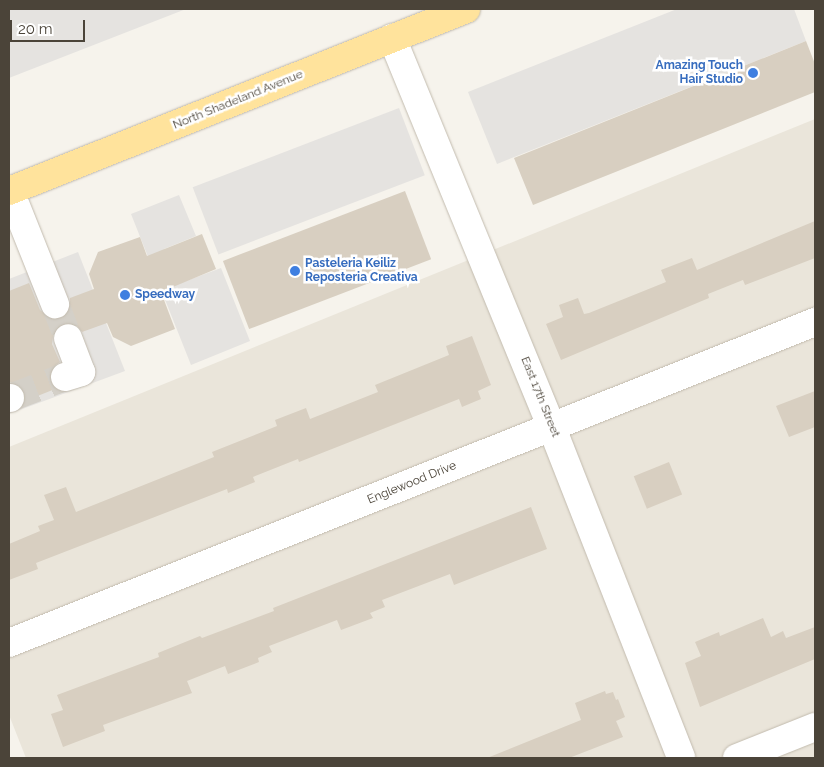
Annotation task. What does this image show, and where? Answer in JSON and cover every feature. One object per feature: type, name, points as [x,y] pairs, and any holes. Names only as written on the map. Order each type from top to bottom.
[{"type":"main road","name":"North Shadeland Avenue","points":[[10,191],[466,9]]},
{"type":"street","name":"East 17th Street","points":[[392,38],[552,428],[681,758]]},
{"type":"street","points":[[10,191],[55,304]]},
{"type":"street","name":"Englewood Drive","points":[[9,643],[815,322]]},
{"type":"street","points":[[65,377],[81,372],[68,338]]},
{"type":"street","points":[[737,758],[815,727]]},
{"type":"shaded area","points":[[9,9],[186,9],[9,78]]},
{"type":"shaded area","points":[[677,9],[794,9],[806,41],[497,164],[468,92]]},
{"type":"shaded area","points":[[399,108],[425,175],[218,254],[193,187]]},
{"type":"shaded area","points":[[815,119],[815,758],[26,758],[9,715],[9,447]]},
{"type":"shaded area","points":[[179,195],[196,236],[164,249],[178,284],[221,268],[250,341],[191,365],[131,214]]},
{"type":"shaded area","points":[[78,252],[125,371],[9,414],[9,279]]},
{"type":"building","points":[[806,41],[815,64],[815,92],[533,205],[514,158]]},
{"type":"building","points":[[405,191],[431,259],[249,329],[223,261]]},
{"type":"building","points":[[815,221],[815,258],[745,285],[743,280],[708,294],[709,298],[561,360],[546,324],[563,317],[559,305],[578,298],[584,314],[589,313],[666,282],[661,270],[692,258],[697,270]]},
{"type":"building","points":[[202,234],[216,269],[161,292],[175,329],[131,346],[113,337],[107,323],[82,332],[71,323],[63,323],[56,329],[52,344],[60,362],[53,367],[50,374],[50,382],[55,389],[25,401],[23,390],[17,384],[9,382],[9,291],[29,283],[40,310],[52,319],[60,319],[68,313],[70,298],[94,289],[89,274],[98,252],[140,237],[147,256]]},
{"type":"building","points":[[472,336],[491,385],[478,391],[481,399],[462,407],[459,399],[299,462],[298,459],[253,477],[255,482],[228,493],[227,489],[36,563],[38,569],[9,580],[9,544],[40,531],[38,526],[54,520],[44,495],[66,487],[76,512],[214,457],[212,452],[277,426],[275,420],[306,408],[310,419],[378,392],[375,385],[449,355],[446,346]]},
{"type":"building","points":[[815,391],[815,427],[789,437],[776,406]]},
{"type":"building","points":[[669,462],[682,494],[647,509],[634,476]]},
{"type":"building","points":[[531,507],[547,549],[454,585],[450,574],[382,600],[385,607],[370,613],[373,618],[341,630],[337,620],[269,646],[272,652],[258,658],[259,662],[228,674],[225,666],[187,681],[192,693],[103,725],[105,731],[63,747],[51,714],[63,710],[57,695],[159,657],[158,653],[200,636],[202,638],[274,611],[273,608]]},
{"type":"building","points":[[763,618],[771,637],[783,631],[786,638],[815,627],[815,659],[700,707],[685,663],[701,656],[695,642],[719,632],[720,636]]},
{"type":"building","points":[[605,691],[606,694],[613,692],[616,700],[618,699],[625,717],[616,721],[623,737],[569,758],[487,758],[581,720],[575,703]]},
{"type":"tunnel","points":[[55,304],[68,338]]},
{"type":"tunnel","points":[[10,398],[65,377]]},
{"type":"place","name":"Amazing Touch Hair Studio","points":[[753,73]]},
{"type":"place","name":"Pasteleria Keiliz Reposteria Creativa","points":[[295,271]]},
{"type":"place","name":"Speedway","points":[[125,295]]}]
